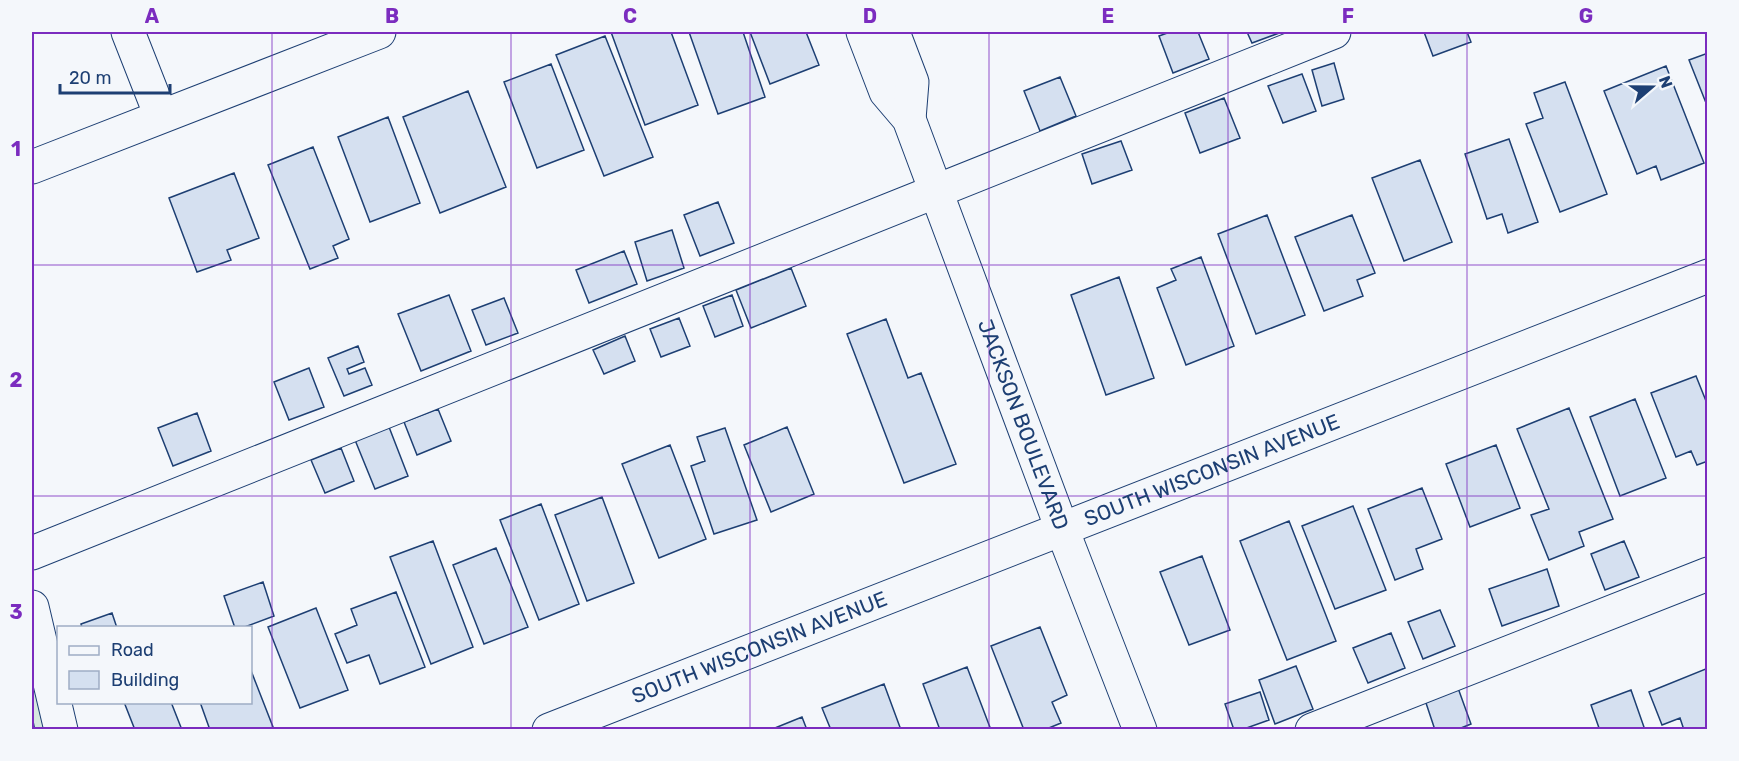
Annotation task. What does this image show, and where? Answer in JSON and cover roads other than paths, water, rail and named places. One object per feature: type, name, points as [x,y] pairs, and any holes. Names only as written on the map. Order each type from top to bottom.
[{"type":"street","points":[[128,32],[161,116]]},
{"type":"street","points":[[32,167],[379,32]]},
{"type":"street","name":"JACKSON BOULEVARD","points":[[863,32],[886,92],[909,119],[1062,529],[1140,729]]},
{"type":"street","name":"JACKSON BOULEVARD","points":[[893,32],[912,82],[909,119]]},
{"type":"street","points":[[32,553],[1334,32]]},
{"type":"street","name":"SOUTH WISCONSIN AVENUE","points":[[549,729],[1707,276]]},
{"type":"street","points":[[1312,729],[1707,574]]},
{"type":"street","points":[[32,607],[61,729]]}]
